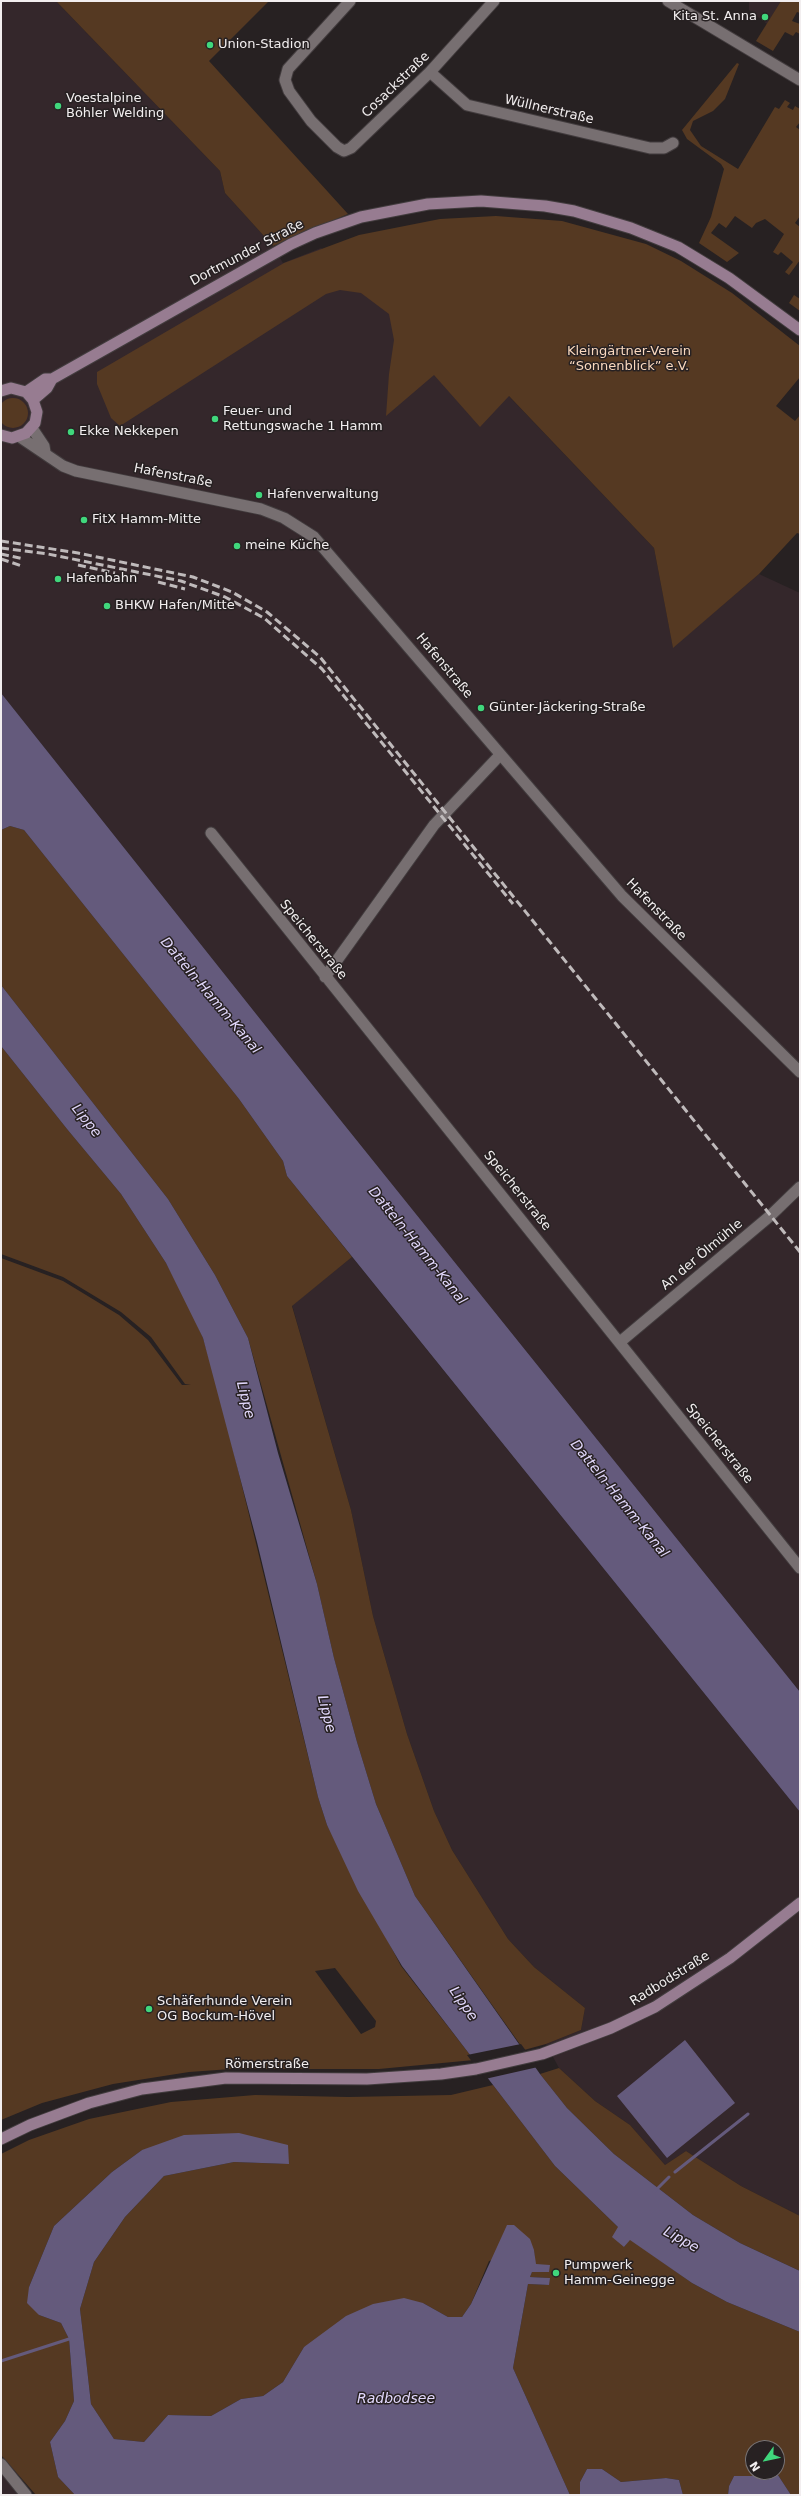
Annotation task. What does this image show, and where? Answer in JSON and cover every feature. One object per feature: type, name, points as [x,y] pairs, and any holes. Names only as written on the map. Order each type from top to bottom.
[{"type":"main road","name":"Dortmunder Straße","points":[[29,396],[45,379],[52,379],[284,248],[315,233],[361,217],[435,204],[481,201],[545,206],[574,211],[631,228],[678,248],[729,278],[800,330]]},
{"type":"main road","points":[[1,391],[11,388],[29,396],[37,412],[32,428],[20,437],[12,438],[1,435]]},
{"type":"main road","name":"Radbodstraße","points":[[542,2054],[611,2028],[656,2007],[730,1958],[800,1903]]},
{"type":"main road","name":"Römerstraße","points":[[1,2139],[30,2125],[116,2094],[189,2082],[226,2078],[368,2079],[476,2069],[542,2054]]},
{"type":"street","name":"Cosackstraße","points":[[350,1],[285,74],[286,85],[312,121],[341,150],[348,150],[430,72],[494,1]]},
{"type":"street","points":[[668,1],[800,80]]},
{"type":"street","name":"Wüllnerstraße","points":[[430,72],[468,105],[650,148],[664,148],[673,143]]},
{"type":"street","name":"Hafenstraße","points":[[32,428],[44,446],[45,452]]},
{"type":"street","name":"Hafenstraße","points":[[20,437],[38,450],[45,452],[63,466],[76,471],[256,508],[273,513],[314,537],[622,896],[800,1072]]},
{"type":"street","points":[[325,977],[434,825],[500,755]]},
{"type":"street","name":"Speicherstraße","points":[[211,833],[800,1568]]},
{"type":"street","name":"An der Ölmühle","points":[[620,1342],[770,1216],[800,1187]]},
{"type":"street","points":[[1,2464],[26,2495]]},
{"type":"shaded area","points":[[1,1],[56,1],[220,171],[225,193],[273,246],[283,263],[321,248],[462,347],[654,548],[673,647],[759,574],[800,593],[800,1692],[338,1117],[1,693]]},
{"type":"shaded area","name":"Kita St. Anna","points":[[749,1],[781,1],[767,24],[749,10]]},
{"type":"shaded area","points":[[352,1257],[800,1812],[800,2216],[741,2186],[686,2151],[665,2165],[630,2125],[595,2101],[559,2068],[546,2044],[581,2030],[585,2008],[534,1967],[508,1939],[452,1850],[434,1811],[407,1734],[373,1616],[351,1510],[292,1305]]},
{"type":"shaded area","points":[[1,2459],[31,2495],[1,2495]]},
{"type":"green space","points":[[56,1],[269,1],[209,61],[348,214],[273,246],[225,193],[220,171]]},
{"type":"green space","points":[[781,1],[800,1],[800,13],[797,12],[792,21],[800,24],[800,34],[796,32],[793,36],[785,32],[773,51],[756,41]]},
{"type":"green space","points":[[737,63],[739,64],[725,99],[713,111],[693,121],[690,130],[701,146],[738,169],[775,107],[779,109],[785,100],[790,103],[787,107],[793,110],[795,106],[800,109],[800,122],[796,127],[800,130],[800,216],[795,223],[800,227],[800,260],[789,275],[785,272],[793,262],[781,252],[778,255],[773,252],[784,234],[765,219],[756,223],[752,228],[735,216],[726,228],[719,223],[711,233],[739,253],[727,262],[699,243],[711,217],[724,169],[721,164],[687,139],[682,130]]},
{"type":"green space","name":"Kleingärtner-Verein “Sonnenblick” e.V.","points":[[496,216],[562,221],[646,244],[681,261],[732,293],[800,346],[800,377],[776,406],[795,421],[800,415],[800,534],[797,533],[759,574],[673,648],[654,548],[509,396],[480,427],[434,375],[386,416],[389,374],[394,340],[389,314],[361,293],[340,290],[326,294],[120,426],[111,418],[97,384],[97,372],[284,263],[359,235],[440,219]]},
{"type":"green space","points":[[794,295],[800,299],[800,311],[789,303]]},
{"type":"green space","points":[[13,398],[24,402],[28,413],[24,424],[13,428],[2,424],[-2,413],[2,402]]},
{"type":"green space","points":[[10,826],[24,830],[239,1099],[283,1161],[287,1176],[352,1257],[292,1306],[351,1510],[373,1616],[407,1734],[434,1811],[452,1850],[508,1939],[534,1967],[585,2008],[581,2030],[546,2044],[524,2050],[415,1896],[376,1804],[357,1742],[334,1658],[317,1584],[248,1338],[215,1275],[168,1199],[1,985],[1,830]]},
{"type":"green space","points":[[1,1046],[121,1194],[166,1263],[188,1304],[203,1338],[218,1388],[318,1797],[327,1825],[401,1966],[474,2060],[379,2069],[231,2069],[189,2072],[113,2084],[42,2103],[1,2120],[1,1258],[63,1281],[119,1315],[148,1340],[182,1385],[191,1385],[185,1384],[151,1337],[121,1312],[63,1277],[1,1254]],"holes":[[[335,1968],[376,2021],[375,2027],[361,2034],[315,1971]]]},
{"type":"green space","points":[[559,2068],[595,2101],[630,2125],[665,2165],[686,2151],[741,2186],[800,2216],[800,2271],[740,2243],[693,2215],[614,2154],[567,2108],[540,2074]]},
{"type":"green space","points":[[493,2085],[555,2166],[619,2228],[624,2247],[630,2239],[692,2283],[727,2302],[800,2332],[800,2495],[791,2495],[781,2480],[785,2480],[785,2440],[745,2440],[745,2476],[734,2476],[729,2486],[728,2495],[683,2495],[679,2480],[666,2478],[621,2482],[602,2469],[587,2469],[580,2482],[580,2495],[570,2495],[513,2368],[528,2284],[549,2285],[549,2278],[530,2277],[535,2264],[534,2250],[489,2261],[471,2304],[462,2317],[448,2317],[423,2303],[304,2347],[283,2382],[263,2396],[241,2399],[211,2416],[168,2415],[144,2442],[114,2439],[91,2404],[80,2309],[94,2262],[125,2217],[164,2176],[234,2162],[289,2164],[142,2150],[112,2172],[54,2226],[29,2287],[39,2315],[61,2323],[69,2339],[74,2401],[65,2421],[50,2442],[58,2477],[75,2495],[36,2495],[1,2455],[1,2154],[29,2140],[89,2119],[171,2102],[255,2095],[348,2097],[451,2095]]},
{"type":"water","name":"Datteln-Hamm-Kanal","points":[[1,693],[338,1117],[800,1692],[800,1812],[287,1176],[283,1161],[239,1099],[24,830],[10,826],[1,830]]},
{"type":"water","name":"Lippe","points":[[1,985],[168,1199],[215,1275],[248,1338],[278,1453],[317,1584],[334,1658],[357,1742],[376,1804],[415,1896],[540,2074],[567,2108],[614,2154],[693,2215],[740,2243],[800,2271],[800,2332],[727,2302],[692,2283],[630,2240],[624,2247],[612,2237],[618,2227],[555,2166],[402,1966],[358,1891],[327,1825],[318,1797],[257,1542],[203,1338],[166,1263],[121,1194],[1,1046]]},
{"type":"water","points":[[685,2040],[735,2103],[667,2158],[617,2096]]},
{"type":"water","name":"Radbodsee","points":[[239,2133],[288,2145],[289,2164],[234,2162],[164,2176],[125,2217],[94,2262],[80,2309],[91,2404],[114,2439],[144,2442],[168,2415],[211,2416],[241,2399],[263,2396],[283,2382],[304,2347],[346,2316],[373,2304],[404,2298],[423,2303],[448,2317],[462,2317],[471,2304],[507,2225],[514,2225],[530,2239],[534,2250],[536,2264],[550,2265],[549,2272],[532,2272],[530,2277],[550,2278],[549,2285],[528,2284],[513,2368],[570,2495],[75,2495],[58,2477],[50,2442],[65,2421],[74,2401],[69,2339],[61,2323],[39,2315],[27,2303],[29,2287],[54,2226],[112,2172],[142,2150],[184,2135]]},
{"type":"water","points":[[587,2469],[602,2469],[621,2482],[666,2478],[679,2480],[683,2495],[580,2495],[580,2482]]},
{"type":"water","points":[[734,2476],[745,2476],[745,2480],[781,2480],[791,2495],[728,2495],[729,2486]]},
{"type":"pier","points":[[521,2044],[538,2067],[485,2079],[467,2055]]},
{"type":"waterway","points":[[675,2172],[748,2114]]},
{"type":"waterway","points":[[654,2192],[669,2177]]},
{"type":"waterway","points":[[1,2361],[69,2339]]},
{"type":"railway","points":[[1,541],[78,553],[193,577],[232,592],[267,612],[320,657],[800,1252]]},
{"type":"railway","points":[[1,548],[48,554],[181,581],[225,597],[264,618],[322,669],[513,904]]},
{"type":"railway","points":[[1,554],[24,559]]},
{"type":"railway","points":[[1,559],[22,566]]},
{"type":"railway","points":[[78,565],[115,573]]},
{"type":"railway","points":[[158,582],[185,589]]},
{"type":"place","name":"Kita St. Anna","points":[[765,17]]},
{"type":"place","name":"Union-Stadion","points":[[210,45]]},
{"type":"place","name":"Voestalpine Böhler Welding","points":[[58,106]]},
{"type":"place","name":"Feuer- und Rettungswache 1 Hamm","points":[[215,419]]},
{"type":"place","name":"Ekke Nekkepen","points":[[71,432]]},
{"type":"place","name":"Hafenverwaltung","points":[[259,495]]},
{"type":"place","name":"FitX Hamm-Mitte","points":[[84,520]]},
{"type":"place","name":"meine Küche","points":[[237,546]]},
{"type":"place","name":"Hafenbahn","points":[[58,579]]},
{"type":"place","name":"BHKW Hafen/Mitte","points":[[107,606]]},
{"type":"place","name":"Günter-Jäckering-Straße","points":[[481,708]]},
{"type":"place","name":"Schäferhunde Verein OG Bockum-Hövel","points":[[149,2009]]},
{"type":"place","name":"Pumpwerk Hamm-Geinegge","points":[[556,2273]]}]
